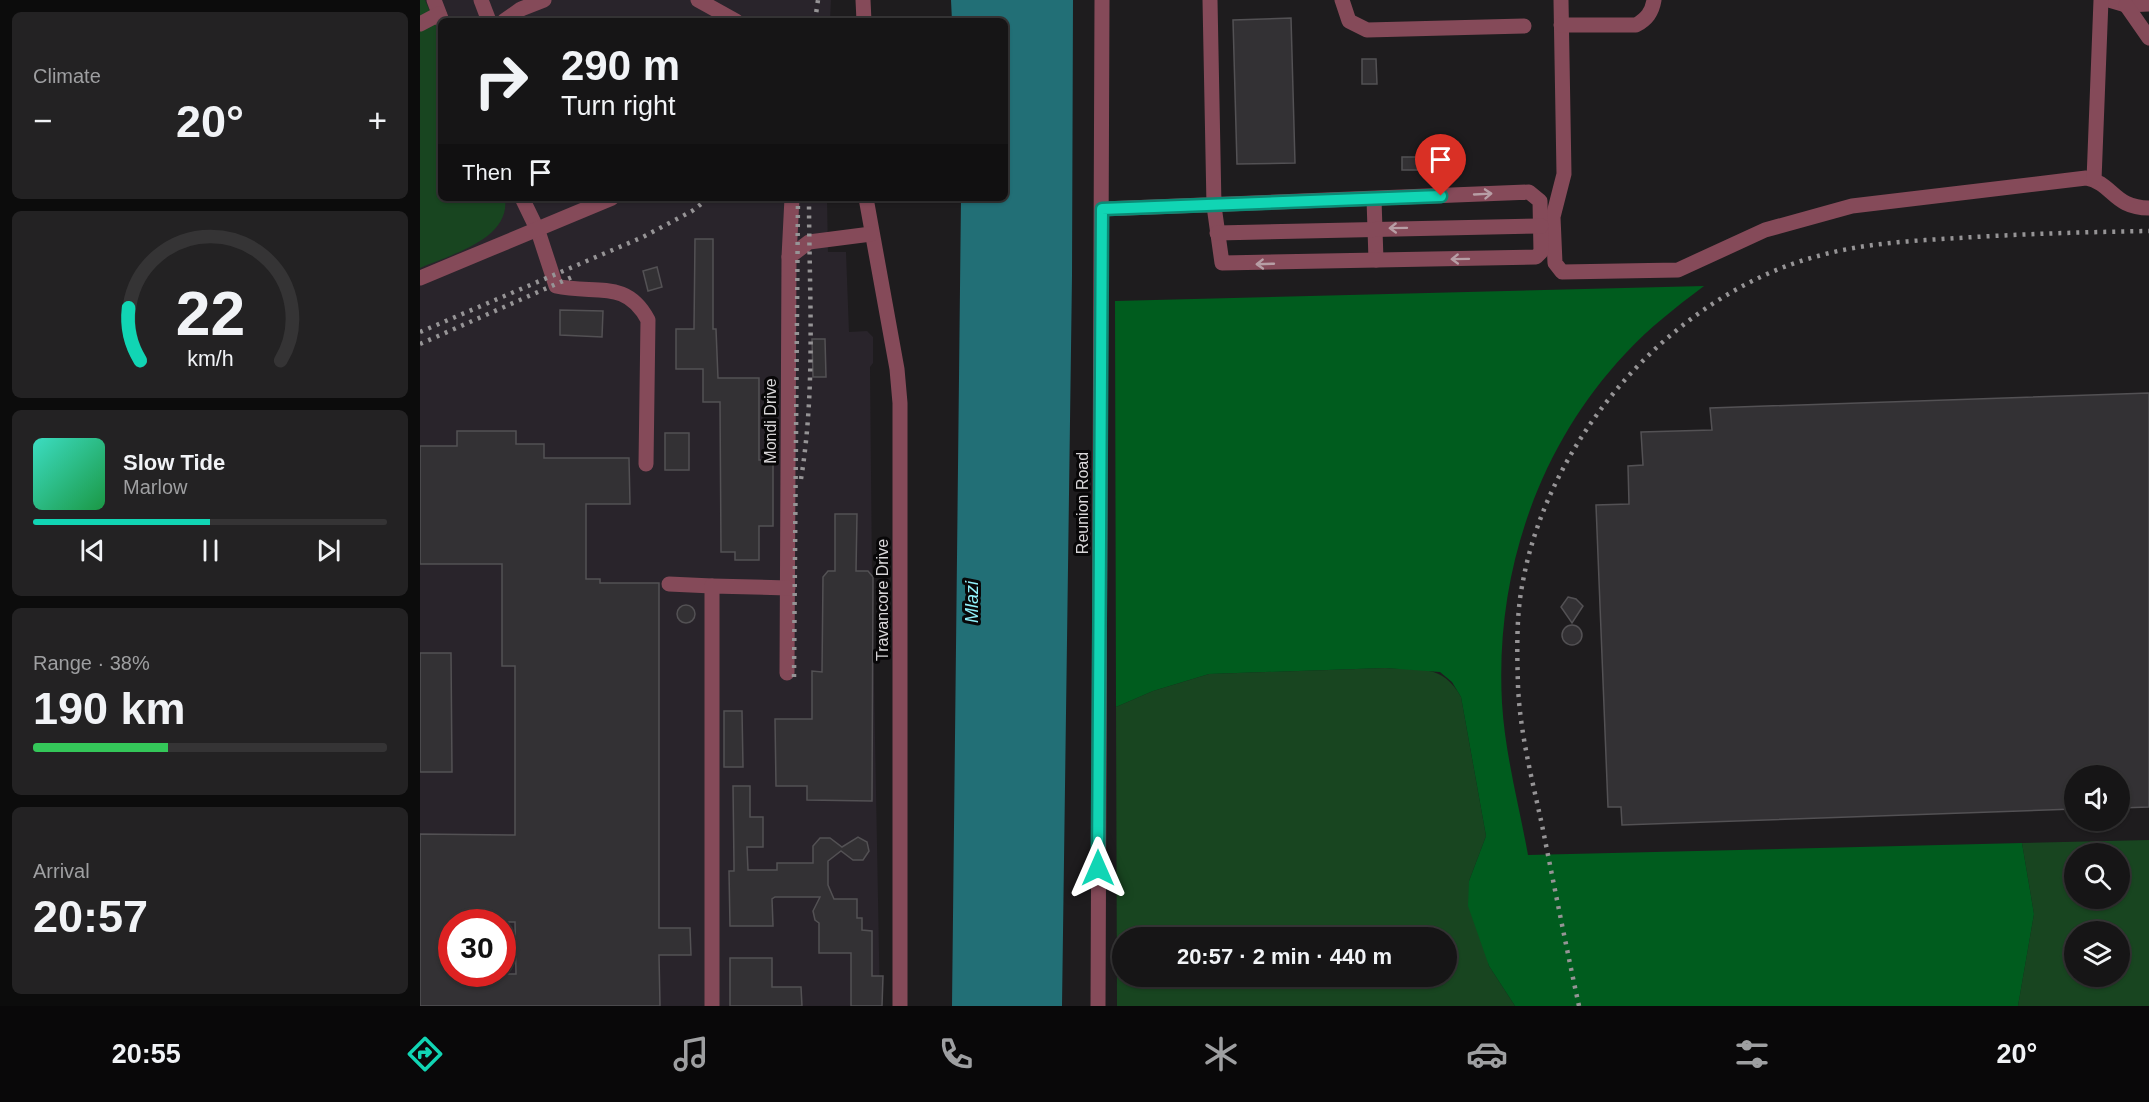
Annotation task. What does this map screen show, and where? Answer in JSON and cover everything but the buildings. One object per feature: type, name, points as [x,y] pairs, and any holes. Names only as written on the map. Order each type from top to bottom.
[{"type":"street","points":[[481,0],[488,18]]},
{"type":"street","points":[[698,0],[731,18]]},
{"type":"street","points":[[863,0],[864,18]]},
{"type":"street","name":"Reunion Road","points":[[1098,1006],[1102,0]]},
{"type":"street","points":[[1102,209],[1215,206],[1529,192],[1540,201],[1541,252],[1536,257],[1228,265],[1220,261],[1215,206],[1210,0]]},
{"type":"street","points":[[1342,0],[1349,21],[1367,30],[1524,27]]},
{"type":"street","points":[[1561,0],[1564,174],[1553,217],[1555,263],[1562,272],[1678,270],[1765,230],[1852,206],[2086,178],[2094,180],[2123,204],[2136,208],[2149,208]]},
{"type":"street","points":[[1561,25],[1636,24],[1652,11],[1654,0]]},
{"type":"street","points":[[2094,180],[2101,0]]},
{"type":"street","points":[[2109,0],[2126,5],[2149,4]]},
{"type":"street","points":[[509,18],[539,1]]},
{"type":"street","points":[[2126,5],[2149,38]]},
{"type":"street","points":[[420,24],[438,12]]},
{"type":"street","points":[[1374,199],[1376,261]]},
{"type":"street","points":[[523,201],[538,231],[556,285],[627,294],[640,306],[648,320],[646,464]]},
{"type":"street","points":[[420,278],[538,231],[605,201]]},
{"type":"street","name":"Mondi Drive","points":[[787,673],[789,257],[792,201]]},
{"type":"street","name":"Travancore Drive","points":[[866,201],[897,369],[900,403],[900,1006]]},
{"type":"street","points":[[1217,233],[1541,226]]},
{"type":"street","points":[[789,257],[809,243],[871,234]]},
{"type":"street","points":[[669,584],[788,588]]},
{"type":"street","points":[[712,586],[712,1006]]},
{"type":"shaded area","points":[[420,0],[831,0],[830,18],[438,18],[438,201],[827,201],[828,252],[846,252],[849,332],[867,331],[873,337],[873,363],[870,367],[880,1006],[420,1006]]},
{"type":"green space","points":[[420,0],[425,0],[438,30],[438,201],[505,201],[504,213],[498,225],[488,235],[476,244],[420,268]]},
{"type":"green space","points":[[1704,286],[1644,335],[1594,391],[1568,430],[1546,472],[1528,516],[1515,561],[1506,608],[1502,655],[1502,703],[1506,741],[1528,855],[2022,843],[2034,914],[2018,1006],[1515,1006],[1489,966],[1468,906],[1469,881],[1486,836],[1461,697],[1452,682],[1440,672],[1385,668],[1209,674],[1153,691],[1116,707],[1115,301]]},
{"type":"green space","points":[[1385,668],[1429,671],[1446,679],[1461,697],[1486,836],[1469,881],[1489,966],[1515,1006],[1117,1006],[1117,987],[1457,987],[1457,927],[1117,927],[1116,707],[1153,691],[1209,674]]},
{"type":"green space","points":[[2149,840],[2149,1006],[2018,1006],[2034,914],[2022,843]]},
{"type":"water","name":"Mlazi","points":[[951,0],[1073,0],[1072,276],[1062,1006],[952,1006],[961,201],[1008,201],[1008,18],[952,18]]},
{"type":"railway","points":[[815,18],[818,0]]},
{"type":"railway","points":[[420,332],[643,237],[692,211],[705,201]]},
{"type":"railway","points":[[794,677],[798,201]]},
{"type":"railway","points":[[801,479],[809,410],[809,201]]},
{"type":"railway","points":[[1579,1006],[1524,739],[1519,704],[1518,633],[1523,581],[1538,527],[1560,474],[1590,424],[1627,378],[1668,337],[1715,302],[1765,275],[1818,256],[1870,245],[1923,240],[2149,231]]},
{"type":"railway","points":[[420,344],[572,277]]},
{"type":"route","points":[[1098,868],[1102,209],[1441,196]]}]
